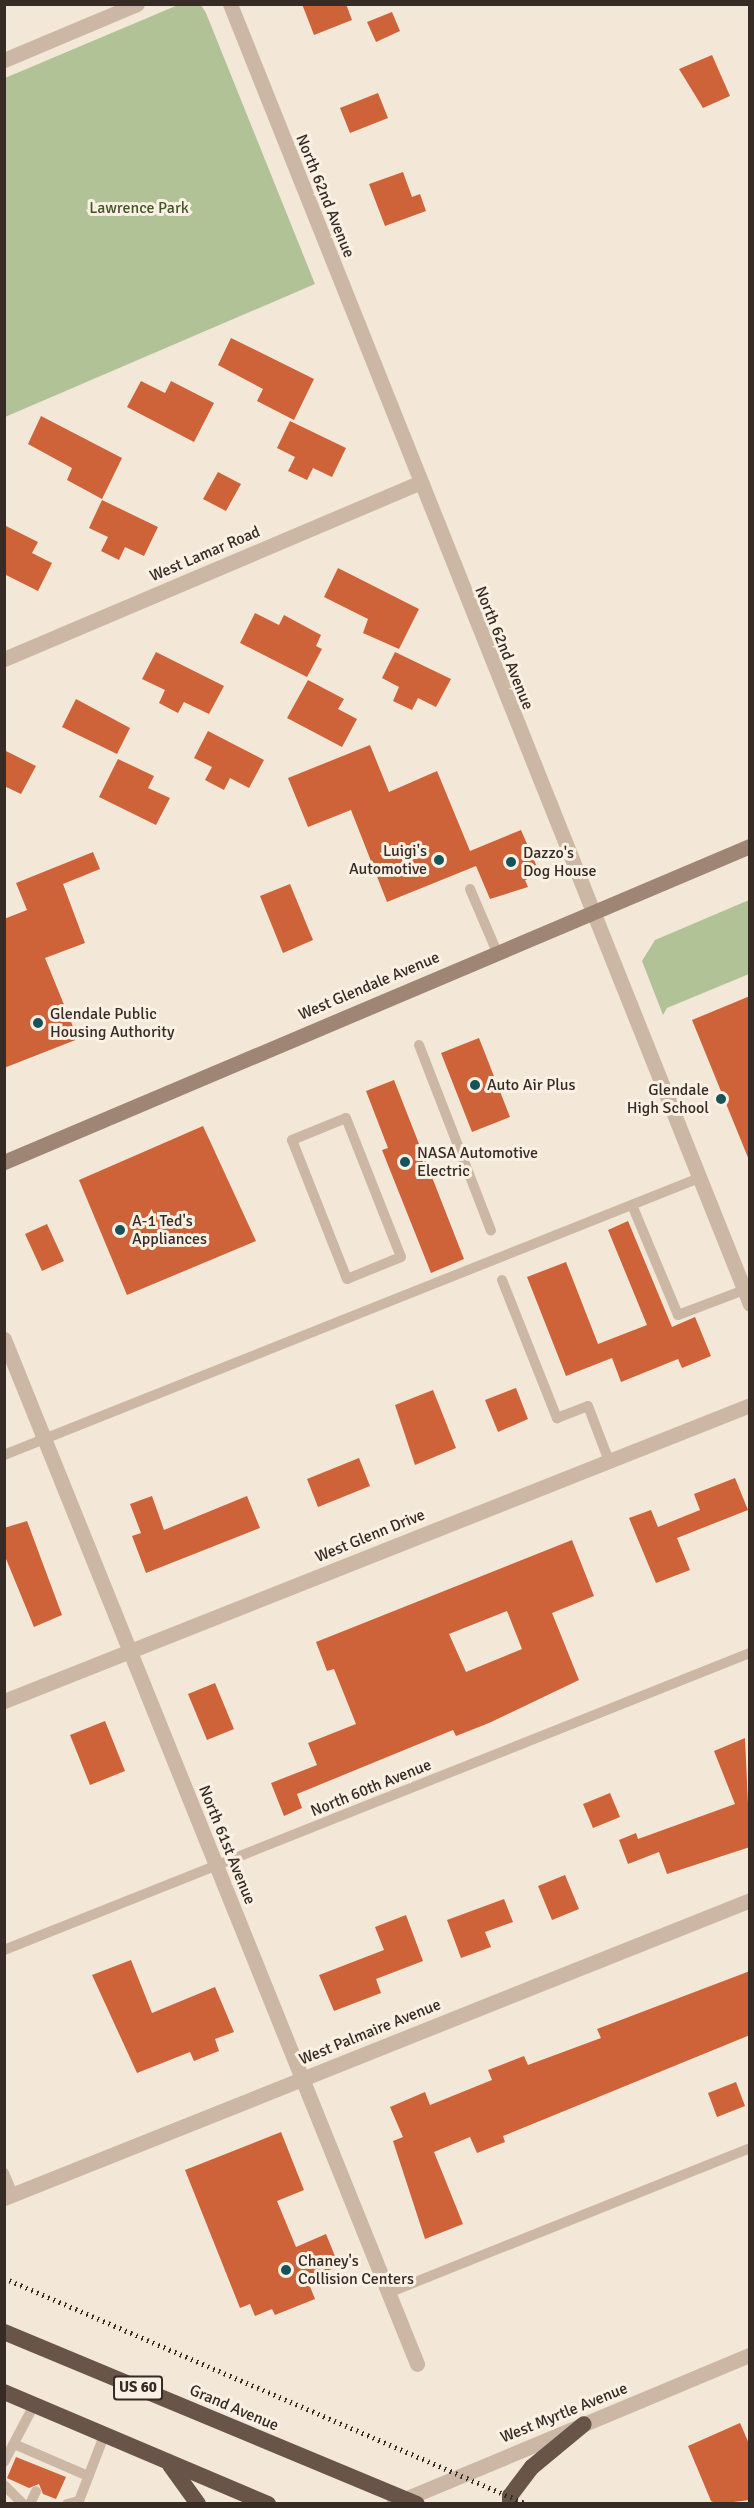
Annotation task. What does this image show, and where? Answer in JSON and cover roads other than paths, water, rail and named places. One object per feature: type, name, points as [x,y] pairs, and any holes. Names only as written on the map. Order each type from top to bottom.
[{"type":"highway","name":"Grand Avenue","points":[[4,2332],[405,2502]]},
{"type":"highway","points":[[4,2392],[169,2465],[268,2504]]},
{"type":"highway","points":[[510,2504],[510,2496],[532,2467],[584,2424]]},
{"type":"highway","points":[[169,2465],[198,2504]]},
{"type":"main road","name":"West Glendale Avenue","points":[[4,1162],[750,846]]},
{"type":"street","points":[[4,60],[137,4]]},
{"type":"street","name":"North 62nd Avenue","points":[[230,4],[591,912],[747,1297]]},
{"type":"street","name":"West Lamar Road","points":[[4,659],[420,482]]},
{"type":"street","name":"North 61st Avenue","points":[[4,1339],[417,2364]]},
{"type":"street","name":"West Glenn Drive","points":[[4,1701],[750,1405]]},
{"type":"street","name":"West Palmaire Avenue","points":[[9,2196],[750,1900]]},
{"type":"street","name":"West Myrtle Avenue","points":[[405,2502],[750,2355]]},
{"type":"lane","points":[[470,889],[497,952]]},
{"type":"lane","points":[[419,1045],[491,1231]]},
{"type":"lane","points":[[346,1118],[401,1257],[346,1279],[292,1140],[346,1118]]},
{"type":"lane","points":[[4,1455],[699,1178]]},
{"type":"lane","points":[[632,1205],[678,1315],[747,1297]]},
{"type":"lane","points":[[502,1280],[557,1418],[588,1406],[609,1461]]},
{"type":"lane","name":"North 60th Avenue","points":[[4,1950],[750,1653]]},
{"type":"lane","points":[[388,2293],[750,2148]]},
{"type":"lane","points":[[4,2173],[9,2196]]},
{"type":"lane","points":[[4,2462],[34,2405]]},
{"type":"lane","points":[[68,2504],[79,2501],[104,2436]]},
{"type":"lane","points":[[14,2444],[47,2464],[88,2476]]},
{"type":"lane","points":[[4,2485],[23,2504]]},
{"type":"lane","points":[[30,2504],[36,2491]]},
{"type":"railway","points":[[4,2278],[527,2504]]},
{"type":"place","name":"Luigi's Automotive","points":[[439,860]]},
{"type":"place","name":"Dazzo's Dog House","points":[[511,862]]},
{"type":"place","name":"Glendale Public Housing Authority","points":[[38,1023]]},
{"type":"place","name":"Auto Air Plus","points":[[475,1085]]},
{"type":"place","name":"Glendale High School","points":[[721,1099]]},
{"type":"place","name":"NASA Automotive Electric","points":[[405,1162]]},
{"type":"place","name":"A-1 Ted's Appliances","points":[[120,1230]]},
{"type":"place","name":"Chaney's Collision Centers","points":[[286,2270]]},
{"type":"park label","name":"Lawrence Park","points":[[139,208]]}]
